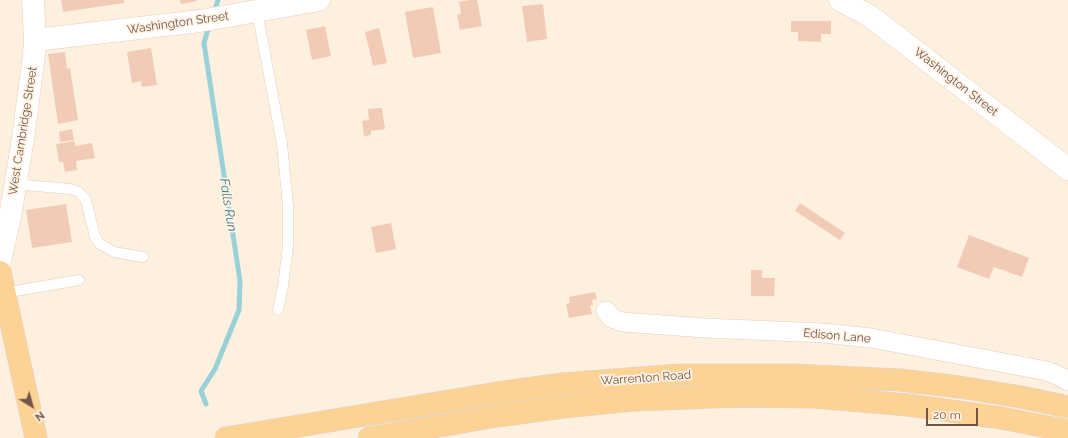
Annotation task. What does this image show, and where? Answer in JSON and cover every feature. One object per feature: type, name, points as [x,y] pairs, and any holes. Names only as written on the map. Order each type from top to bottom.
[{"type":"main road","points":[[2,283],[36,438]]},
{"type":"main road","name":"Warrenton Road","points":[[226,438],[548,386],[680,374],[784,375],[900,380],[1021,397],[1068,407]]},
{"type":"main road","name":"Warrenton Road","points":[[369,438],[497,416],[570,407],[634,400],[740,396],[816,397],[908,405],[988,416],[1068,431]]},
{"type":"street","name":"West Cambridge Street","points":[[0,261],[10,217],[14,184],[24,131],[35,40],[33,0]]},
{"type":"street","name":"Washington Street","points":[[35,40],[200,21],[319,0]]},
{"type":"street","name":"Washington Street","points":[[840,0],[870,16],[1068,169]]},
{"type":"street","name":"Edison Lane","points":[[606,311],[612,318],[622,322],[705,328],[823,333],[871,338],[1047,371],[1068,381]]},
{"type":"lane","points":[[258,11],[282,144],[288,206],[288,246],[283,286],[278,310]]},
{"type":"lane","points":[[14,184],[70,189],[79,192],[86,200],[95,237],[100,244],[114,252],[143,257]]},
{"type":"lane","points":[[2,283],[79,280]]},
{"type":"building","points":[[61,0],[124,0],[124,3],[63,12]]},
{"type":"building","points":[[180,0],[197,0],[197,1],[181,4]]},
{"type":"building","points":[[477,0],[482,26],[460,30],[457,15],[461,14],[459,2]]},
{"type":"building","points":[[543,4],[547,39],[527,42],[522,6]]},
{"type":"building","points":[[433,7],[441,53],[413,58],[405,12]]},
{"type":"building","points":[[791,21],[831,21],[831,34],[821,34],[821,42],[798,41],[798,32],[791,32]]},
{"type":"building","points":[[325,26],[331,56],[312,60],[306,30]]},
{"type":"building","points":[[379,28],[387,63],[373,66],[365,32]]},
{"type":"building","points":[[151,48],[157,85],[142,87],[141,81],[132,83],[127,52]]},
{"type":"building","points":[[65,52],[67,69],[70,68],[78,120],[58,124],[48,54]]},
{"type":"building","points":[[382,108],[385,129],[371,131],[371,135],[364,136],[362,121],[369,120],[368,109]]},
{"type":"building","points":[[72,129],[74,140],[60,142],[59,132]]},
{"type":"building","points":[[75,141],[75,146],[92,143],[95,158],[76,161],[77,170],[65,172],[63,162],[59,162],[56,144]]},
{"type":"building","points":[[800,203],[845,233],[840,240],[795,211]]},
{"type":"building","points":[[66,204],[72,242],[32,248],[26,210]]},
{"type":"building","points":[[391,223],[396,249],[376,253],[371,227]]},
{"type":"building","points":[[969,235],[1029,258],[1022,277],[994,267],[989,279],[957,267]]},
{"type":"building","points":[[751,270],[762,270],[762,278],[775,278],[774,296],[751,296]]},
{"type":"building","points":[[595,292],[597,299],[592,300],[593,305],[590,306],[592,314],[569,318],[566,304],[570,303],[569,297]]},
{"type":"waterway","name":"Falls Run","points":[[214,12],[218,0]]},
{"type":"waterway","name":"Falls Run","points":[[206,404],[201,391],[215,369],[239,310],[240,281],[204,43],[209,26]]}]
